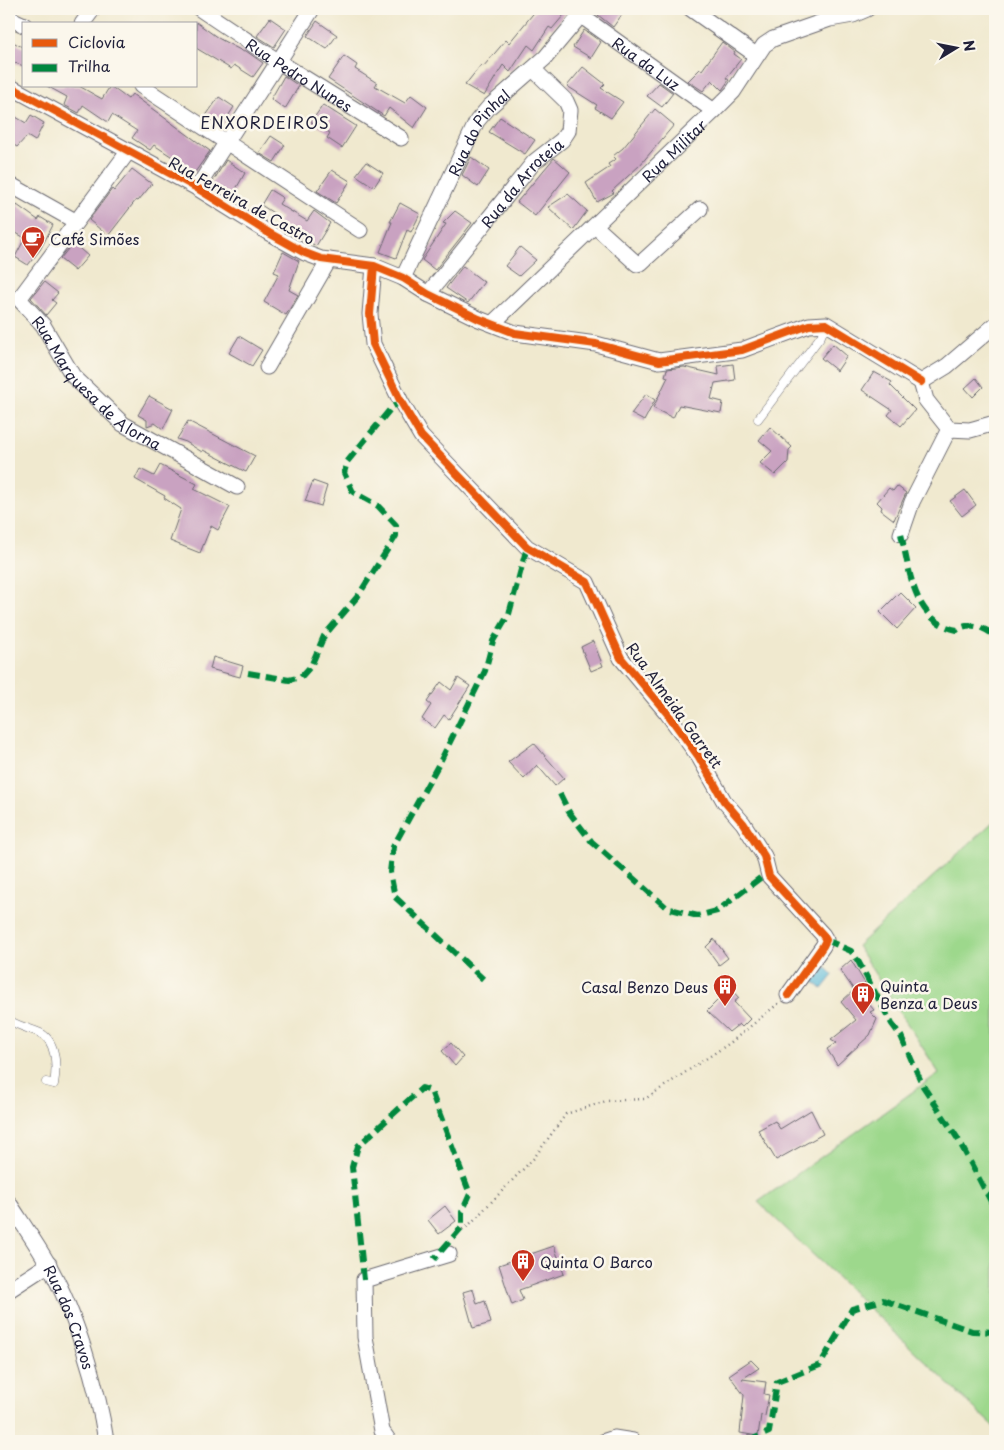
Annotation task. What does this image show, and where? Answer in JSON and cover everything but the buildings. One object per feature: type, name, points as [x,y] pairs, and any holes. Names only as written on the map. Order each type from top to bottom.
[{"type":"street","points":[[83,22],[93,9]]},
{"type":"street","name":"Rua Pedro Nunes","points":[[200,9],[278,62],[401,138]]},
{"type":"street","points":[[691,9],[756,55]]},
{"type":"street","points":[[817,9],[830,18]]},
{"type":"street","name":"Rua Militar","points":[[493,323],[733,92],[756,55],[774,38],[830,18],[853,15],[867,9]]},
{"type":"street","points":[[197,188],[311,10]]},
{"type":"street","name":"Rua do Pinhal","points":[[403,278],[477,121],[545,58],[583,12]]},
{"type":"street","name":"Rua da Luz","points":[[583,12],[714,111]]},
{"type":"street","points":[[9,18],[22,25]]},
{"type":"street","name":"Rua da Arroteia","points":[[428,294],[534,162],[562,140],[568,131],[570,110],[566,101],[533,69]]},
{"type":"street","name":"Rua Ferreira de Castro","points":[[9,86],[197,188],[305,253],[329,260],[374,266],[403,278],[428,294],[515,333],[596,344],[659,361],[742,350],[809,325],[826,324]]},
{"type":"street","points":[[144,88],[360,230]]},
{"type":"street","name":"Rua Marquesa de Alorna","points":[[128,152],[19,299],[43,325],[73,376],[123,424],[237,487]]},
{"type":"street","points":[[9,184],[75,221]]},
{"type":"street","points":[[595,226],[637,264],[641,263],[700,209]]},
{"type":"street","points":[[267,367],[329,260]]},
{"type":"street","name":"Rua Almeida Garrett","points":[[374,266],[370,314],[373,344],[401,402],[421,436],[526,547],[587,582],[621,658],[667,713],[699,758],[724,801],[743,823],[764,856],[769,876],[826,940],[788,995]]},
{"type":"street","points":[[826,324],[921,382],[926,400],[949,429],[970,430],[995,422]]},
{"type":"street","points":[[921,382],[947,366],[995,325]]},
{"type":"street","points":[[901,534],[912,502],[949,429]]},
{"type":"street","name":"Rua dos Cravos","points":[[9,1203],[48,1264],[67,1305],[82,1348],[106,1441]]},
{"type":"street","points":[[389,1441],[382,1431],[365,1336],[364,1280],[449,1254]]},
{"type":"street","points":[[9,1290],[48,1264]]},
{"type":"street","points":[[605,1441],[614,1438],[633,1441]]},
{"type":"lane","points":[[758,418],[821,336],[826,324]]},
{"type":"lane","points":[[9,1020],[18,1026],[40,1032],[52,1044],[56,1068],[54,1084],[46,1082]]},
{"type":"path","points":[[458,1232],[468,1226],[534,1158],[566,1114],[606,1101],[645,1099],[745,1032],[788,995]]},
{"type":"green space","points":[[995,820],[995,1428],[758,1202],[939,1073],[857,946]]},
{"type":"water","points":[[823,965],[833,975],[822,989],[813,981],[821,972]]},
{"type":"marked path","points":[[248,673],[289,680],[301,677],[311,666],[324,636],[358,596],[396,536],[396,525],[378,506],[353,492],[344,473],[347,462],[392,407],[401,402]]},
{"type":"marked path","points":[[901,534],[916,592],[922,605],[931,616],[942,625],[957,630],[962,627],[976,626],[995,636]]},
{"type":"marked path","points":[[483,979],[395,897],[390,872],[393,847],[441,760],[485,671],[493,641],[509,614],[527,547]]},
{"type":"marked path","points":[[560,794],[569,812],[592,842],[667,908],[698,916],[717,911],[768,872]]},
{"type":"marked path","points":[[826,940],[851,951],[858,961],[892,1024],[901,1036],[923,1086],[958,1139],[995,1209]]},
{"type":"marked path","points":[[364,1280],[352,1167],[358,1146],[422,1088],[431,1091],[470,1194],[462,1212],[462,1227],[434,1259]]},
{"type":"marked path","points":[[748,1441],[769,1432],[777,1382],[820,1365],[852,1309],[883,1300],[972,1331],[995,1332]]},
{"type":"cycle path","points":[[9,86],[197,188],[305,253],[321,259],[374,266],[403,278],[428,294],[479,319],[515,333],[596,344],[659,361],[742,350],[809,325],[826,324],[921,382]]},
{"type":"cycle path","points":[[374,266],[370,314],[373,344],[401,402],[421,436],[527,547],[587,582],[621,658],[667,713],[699,757],[724,801],[743,823],[764,856],[769,876],[826,940],[788,995]]},
{"type":"place","name":"Café Simões","points":[[33,259]]},
{"type":"place","name":"Casal Benzo Deus","points":[[725,1007]]},
{"type":"place","name":"Quinta Benza a Deus","points":[[863,1015]]},
{"type":"place","name":"Quinta O Barco","points":[[523,1282]]},
{"type":"district","name":"ENXORDEIROS","points":[[265,122]]}]
